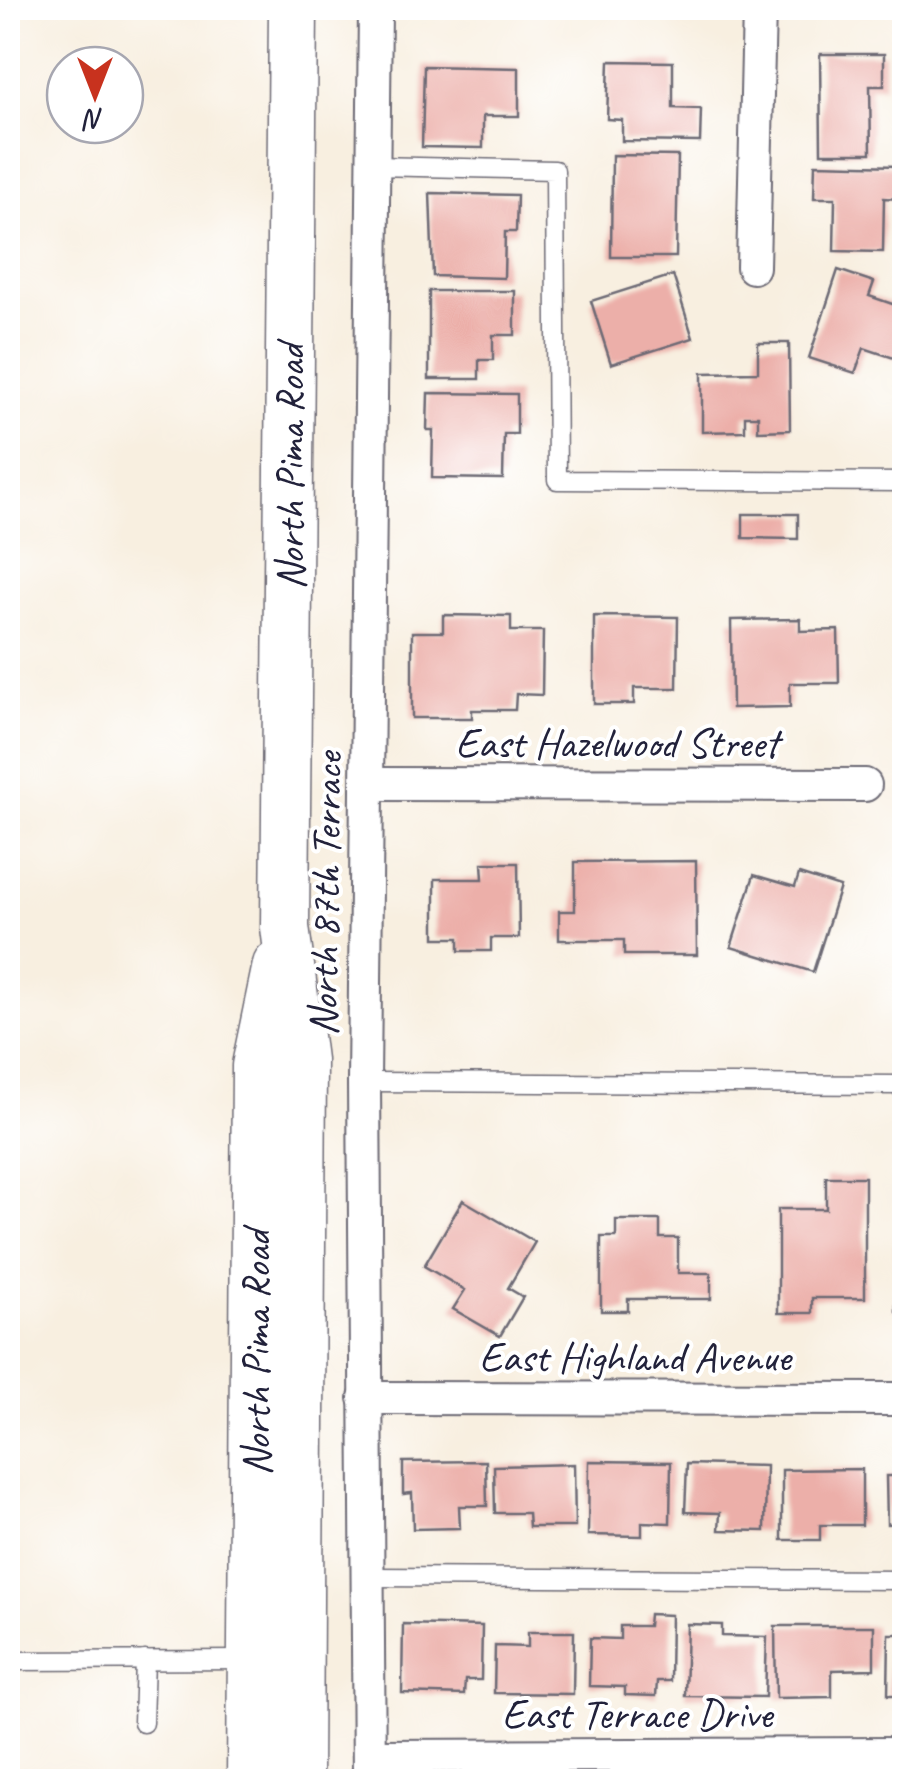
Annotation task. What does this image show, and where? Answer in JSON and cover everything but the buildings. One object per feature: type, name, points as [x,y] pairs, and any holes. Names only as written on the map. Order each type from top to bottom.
[{"type":"main road","name":"North Pima Road","points":[[293,8],[285,927],[302,1060],[298,1782]]},
{"type":"main road","name":"North Pima Road","points":[[251,1782],[256,1066],[285,927]]},
{"type":"main road","points":[[298,1601],[252,1660],[298,1714]]},
{"type":"street","name":"North 87th Terrace","points":[[369,1769],[364,1082],[375,8]]},
{"type":"street","points":[[753,267],[759,8]]},
{"type":"street","name":"East Hazelwood Street","points":[[368,784],[866,784]]},
{"type":"street","name":"East Highland Avenue","points":[[365,1398],[904,1399]]},
{"type":"street","name":"East Terrace Drive","points":[[369,1769],[904,1754]]},
{"type":"lane","points":[[373,166],[555,170],[557,480],[904,482]]},
{"type":"lane","points":[[364,1082],[904,1085]]},
{"type":"lane","points":[[366,1578],[904,1580]]},
{"type":"lane","points":[[8,1660],[252,1660]]},
{"type":"lane","points":[[143,1723],[145,1660]]}]
